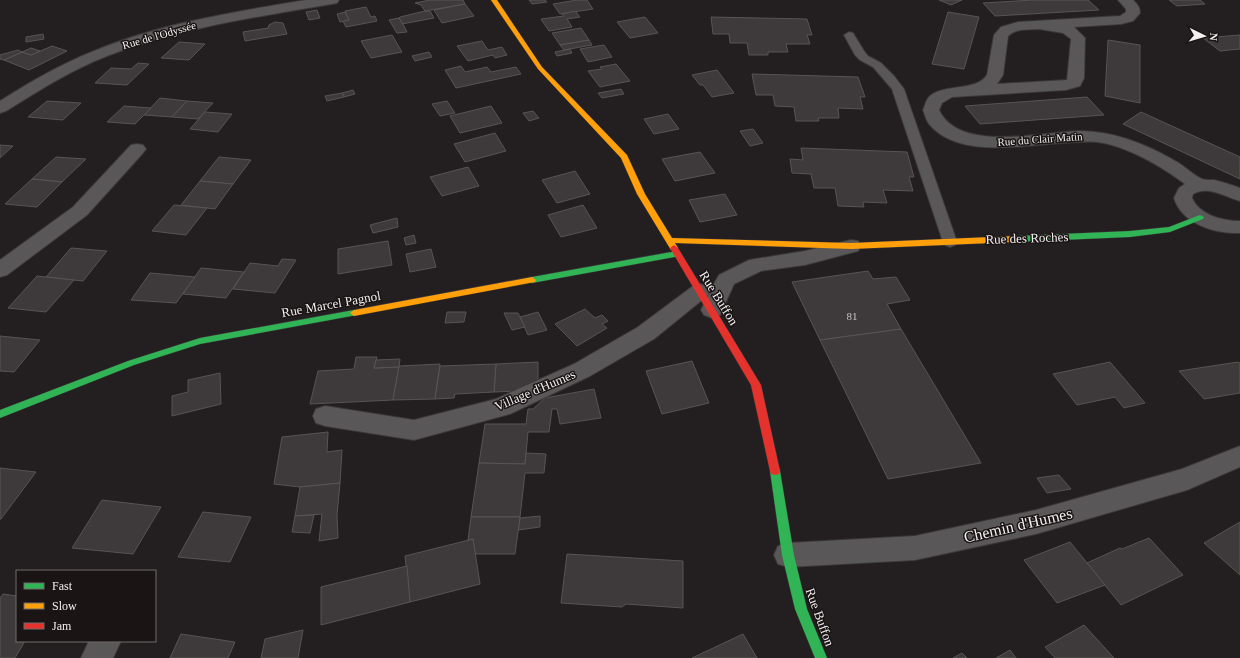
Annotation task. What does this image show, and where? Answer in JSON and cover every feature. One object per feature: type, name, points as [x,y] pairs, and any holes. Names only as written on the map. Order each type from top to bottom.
[{"type":"street","name":"Rue de l'Odyssée","points":[[0,108],[39,84],[101,53],[153,35],[202,22],[332,0]]},
{"type":"street","name":"Rue Buffon","points":[[494,0],[540,68],[624,157],[641,194],[756,385],[773,456],[788,555],[801,609],[821,658]]},
{"type":"street","name":"Rue du Clair Matin","points":[[972,90],[990,82],[994,76],[1001,35],[1006,30],[1018,26],[1092,23],[1121,20],[1132,16],[1133,8],[1125,0]]},
{"type":"street","points":[[1078,38],[1083,28],[1092,23]]},
{"type":"street","name":"Rue du Clair Matin","points":[[1040,25],[1067,29],[1078,38],[1076,78],[1074,83],[1066,85],[972,90],[948,93],[935,100],[931,110],[936,121],[950,133],[970,140],[990,143],[1082,136],[1099,137],[1132,146],[1191,179],[1199,186]]},
{"type":"street","points":[[0,270],[80,211],[137,149]]},
{"type":"street","points":[[1240,195],[1222,188],[1199,186],[1191,188],[1185,192],[1183,197],[1188,207],[1200,217],[1224,226],[1240,227]]},
{"type":"street","name":"Rue des Roches","points":[[668,240],[851,246],[950,242],[1130,234],[1170,229],[1200,217]]},
{"type":"street","name":"Rue des Roches","points":[[706,301],[726,280],[756,265],[805,258],[851,246]]},
{"type":"street","name":"Rue Marcel Pagnol","points":[[0,414],[132,363],[200,341],[677,254]]},
{"type":"street","name":"Village d'Humes","points":[[325,416],[414,430],[502,407],[582,370],[646,333],[706,301]]},
{"type":"street","name":"Chemin d'Humes","points":[[788,555],[915,548],[1036,522],[1187,479],[1240,456]]},
{"type":"street","points":[[96,658],[105,642]]},
{"type":"lane","points":[[849,35],[859,53],[864,58],[877,65],[890,78],[898,89],[950,242]]},
{"type":"building","points":[[430,0],[463,0],[465,4],[425,11],[421,5],[415,3]]},
{"type":"building","points":[[529,0],[545,0],[547,2],[532,4]]},
{"type":"building","points":[[587,0],[593,9],[560,14],[553,4]]},
{"type":"building","points":[[939,0],[962,0],[951,5]]},
{"type":"building","points":[[1033,0],[1088,0],[1099,10],[995,16],[983,3]]},
{"type":"building","points":[[1169,0],[1200,0],[1205,4],[1177,6]]},
{"type":"building","points":[[465,4],[474,16],[442,23],[434,10]]},
{"type":"building","points":[[366,7],[371,17],[375,16],[377,21],[346,27],[343,21],[349,20],[345,11]]},
{"type":"building","points":[[317,10],[320,18],[309,20],[306,12]]},
{"type":"building","points":[[430,11],[434,18],[402,24],[399,18],[400,17]]},
{"type":"building","points":[[575,11],[580,17],[567,19],[572,27],[549,31],[541,19],[564,16],[562,14]]},
{"type":"building","points":[[345,12],[349,20],[340,22],[337,14]]},
{"type":"building","points":[[948,12],[979,17],[964,69],[932,64]]},
{"type":"building","points":[[645,17],[658,33],[630,38],[617,22]]},
{"type":"building","points":[[711,17],[807,19],[812,35],[807,35],[810,44],[786,44],[788,52],[768,52],[768,55],[749,55],[747,43],[730,43],[729,34],[713,34]]},
{"type":"building","points":[[399,18],[407,32],[397,33],[389,20]]},
{"type":"building","points":[[275,22],[283,23],[287,34],[245,41],[243,32],[268,28],[269,25]]},
{"type":"building","points":[[581,28],[589,40],[560,45],[552,33]]},
{"type":"building","points":[[43,34],[44,39],[26,42],[26,37]]},
{"type":"building","points":[[392,35],[402,52],[371,58],[361,41]]},
{"type":"building","points":[[1240,35],[1240,49],[1220,51],[1203,38]]},
{"type":"building","points":[[589,40],[592,45],[564,50],[560,45]]},
{"type":"building","points":[[1108,40],[1140,45],[1140,103],[1105,96]]},
{"type":"building","points":[[482,41],[488,50],[502,47],[507,55],[495,58],[493,55],[468,61],[457,46]]},
{"type":"building","points":[[179,42],[205,44],[189,60],[161,58]]},
{"type":"building","points":[[604,45],[612,57],[588,62],[580,49]]},
{"type":"building","points":[[52,46],[67,51],[29,70],[4,60],[22,52],[31,55]]},
{"type":"building","points":[[31,48],[40,51],[31,55],[22,52]]},
{"type":"building","points":[[570,49],[572,53],[557,56],[555,52]]},
{"type":"building","points":[[18,50],[22,52],[4,60],[0,59],[0,55]]},
{"type":"building","points":[[429,52],[432,57],[415,61],[412,56]]},
{"type":"building","points":[[138,63],[149,64],[127,85],[95,83],[111,68],[131,69]]},
{"type":"building","points":[[616,64],[630,81],[600,87],[588,71],[602,69],[600,67]]},
{"type":"building","points":[[461,66],[465,72],[487,67],[491,72],[516,67],[521,74],[456,88],[445,70]]},
{"type":"building","points":[[717,70],[734,93],[712,97],[703,85],[700,85],[692,75]]},
{"type":"building","points":[[752,74],[858,77],[865,97],[860,97],[863,109],[838,108],[839,118],[818,118],[819,121],[796,121],[794,107],[775,106],[773,95],[756,95]]},
{"type":"building","points":[[621,89],[624,94],[602,98],[598,93]]},
{"type":"building","points":[[353,90],[355,94],[344,97],[342,93]]},
{"type":"building","points":[[342,93],[344,97],[327,101],[325,96]]},
{"type":"building","points":[[1087,97],[1104,115],[980,124],[965,106]]},
{"type":"building","points":[[160,98],[187,101],[172,117],[144,115]]},
{"type":"building","points":[[47,101],[81,103],[63,120],[28,117]]},
{"type":"building","points":[[187,101],[213,103],[198,119],[172,117]]},
{"type":"building","points":[[447,101],[455,113],[440,116],[432,104]]},
{"type":"building","points":[[124,106],[151,108],[135,124],[107,122]]},
{"type":"building","points":[[491,106],[502,123],[460,133],[450,116]]},
{"type":"building","points":[[533,111],[539,118],[529,121],[523,113]]},
{"type":"building","points":[[205,112],[232,114],[218,132],[190,129]]},
{"type":"building","points":[[1141,112],[1240,157],[1240,179],[1123,124]]},
{"type":"building","points":[[668,114],[679,129],[654,134],[644,119]]},
{"type":"building","points":[[753,129],[763,143],[750,146],[740,131]]},
{"type":"building","points":[[495,133],[506,151],[465,162],[454,144]]},
{"type":"building","points":[[0,145],[13,146],[0,158]]},
{"type":"building","points":[[801,148],[907,152],[914,177],[909,177],[913,191],[883,190],[887,203],[863,202],[864,207],[838,206],[835,188],[814,188],[811,174],[792,173],[790,159],[803,160]]},
{"type":"building","points":[[700,152],[715,173],[675,181],[662,159]]},
{"type":"building","points":[[56,157],[86,159],[62,182],[32,179]]},
{"type":"building","points":[[219,157],[251,160],[233,184],[200,181]]},
{"type":"building","points":[[468,167],[479,186],[442,196],[430,177]]},
{"type":"building","points":[[575,171],[590,194],[557,203],[542,180]]},
{"type":"building","points":[[32,179],[62,182],[37,207],[5,204]]},
{"type":"building","points":[[200,181],[233,184],[215,209],[181,205]]},
{"type":"building","points":[[725,194],[737,215],[700,222],[689,200]]},
{"type":"building","points":[[174,205],[207,208],[186,235],[152,231]]},
{"type":"building","points":[[583,205],[597,228],[561,237],[548,215]]},
{"type":"building","points":[[397,218],[398,227],[373,233],[370,225]]},
{"type":"building","points":[[414,235],[416,243],[406,245],[404,238]]},
{"type":"building","points":[[388,241],[392,265],[338,274],[338,249]]},
{"type":"building","points":[[71,248],[107,251],[83,281],[46,277]]},
{"type":"building","points":[[431,249],[436,267],[410,272],[406,254]]},
{"type":"building","points":[[282,259],[296,260],[275,293],[233,289],[250,263],[278,266]]},
{"type":"building","points":[[201,268],[244,272],[226,298],[183,294]]},
{"type":"building","points":[[868,271],[873,279],[896,277],[910,300],[887,304],[901,329],[820,340],[792,282]]},
{"type":"building","points":[[150,273],[195,277],[176,303],[131,300]]},
{"type":"building","points":[[37,276],[74,280],[46,312],[8,308]]},
{"type":"building","points":[[585,309],[595,318],[602,315],[608,321],[602,324],[607,328],[577,346],[555,324]]},
{"type":"building","points":[[447,312],[466,312],[464,322],[445,323]]},
{"type":"building","points":[[538,312],[547,330],[528,335],[520,317]]},
{"type":"building","points":[[504,313],[518,313],[525,327],[512,330]]},
{"type":"building","points":[[901,329],[981,463],[888,479],[820,340]]},
{"type":"building","points":[[0,336],[40,340],[14,372],[0,371]]},
{"type":"building","points":[[356,357],[377,357],[374,368],[399,367],[393,400],[310,404],[318,371],[354,369]]},
{"type":"building","points":[[400,359],[399,367],[374,368],[376,360]]},
{"type":"building","points":[[692,361],[709,403],[662,414],[646,371]]},
{"type":"building","points":[[538,362],[538,383],[518,388],[518,391],[494,392],[496,364]]},
{"type":"building","points":[[1110,362],[1145,403],[1124,408],[1115,397],[1077,405],[1053,374]]},
{"type":"building","points":[[1238,362],[1240,363],[1240,393],[1204,399],[1179,371]]},
{"type":"building","points":[[440,364],[435,399],[393,400],[399,366]]},
{"type":"building","points":[[496,364],[494,392],[455,394],[454,398],[435,399],[440,366]]},
{"type":"building","points":[[220,373],[221,404],[172,416],[172,396],[188,392],[188,380]]},
{"type":"building","points":[[594,389],[601,418],[560,424],[557,409],[552,409],[549,432],[528,432],[525,464],[479,463],[485,424],[526,424],[528,409],[533,409],[545,398]]},
{"type":"building","points":[[328,432],[327,452],[342,450],[340,483],[300,487],[274,484],[282,437]]},
{"type":"building","points":[[526,453],[546,454],[544,473],[525,473],[520,517],[471,517],[479,463],[525,464]]},
{"type":"building","points":[[0,468],[36,472],[1,519],[0,519]]},
{"type":"building","points":[[1059,475],[1071,489],[1047,493],[1037,478]]},
{"type":"building","points":[[340,483],[337,515],[338,538],[319,541],[322,514],[295,516],[300,487]]},
{"type":"building","points":[[102,500],[161,507],[133,554],[72,548]]},
{"type":"building","points":[[203,512],[251,517],[230,562],[178,557]]},
{"type":"building","points":[[314,515],[310,533],[292,532],[295,516]]},
{"type":"building","points":[[540,516],[540,527],[518,530],[520,518]]},
{"type":"building","points":[[471,517],[520,517],[515,554],[475,554],[473,539],[468,540]]},
{"type":"building","points":[[1240,522],[1240,575],[1204,543]]},
{"type":"building","points":[[1149,538],[1183,575],[1121,605],[1087,563],[1120,548],[1122,549]]},
{"type":"building","points":[[473,539],[480,584],[410,602],[405,556]]},
{"type":"building","points":[[1070,542],[1105,585],[1057,603],[1024,560]]},
{"type":"building","points":[[567,554],[683,561],[683,608],[626,604],[622,607],[561,603]]},
{"type":"building","points":[[407,566],[410,602],[321,625],[321,587]]},
{"type":"building","points":[[3,594],[16,596],[16,642],[24,642],[15,658],[0,658],[0,598]]},
{"type":"building","points":[[1084,625],[1114,658],[1055,658],[1045,647]]},
{"type":"building","points":[[303,630],[298,658],[261,658],[265,639]]},
{"type":"building","points":[[181,634],[235,642],[228,658],[170,658]]},
{"type":"building","points":[[743,634],[757,658],[692,658]]},
{"type":"building","points":[[1010,650],[1016,658],[996,658]]},
{"type":"building","points":[[962,653],[967,658],[953,658]]},
{"type":"traffic: fast","points":[[1015,239],[1130,234],[1170,229],[1200,217]]},
{"type":"traffic: fast","points":[[532,280],[677,254]]},
{"type":"traffic: fast","points":[[0,414],[131,363],[200,341],[354,313]]},
{"type":"traffic: fast","points":[[775,471],[788,555],[801,609],[821,658]]},
{"type":"traffic: slow","points":[[494,0],[540,68],[624,157],[641,194],[674,248]]},
{"type":"traffic: slow","points":[[668,240],[851,246],[1015,239]]},
{"type":"traffic: slow","points":[[354,313],[532,280]]},
{"type":"traffic: jam","points":[[674,248],[756,385],[775,471]]}]
